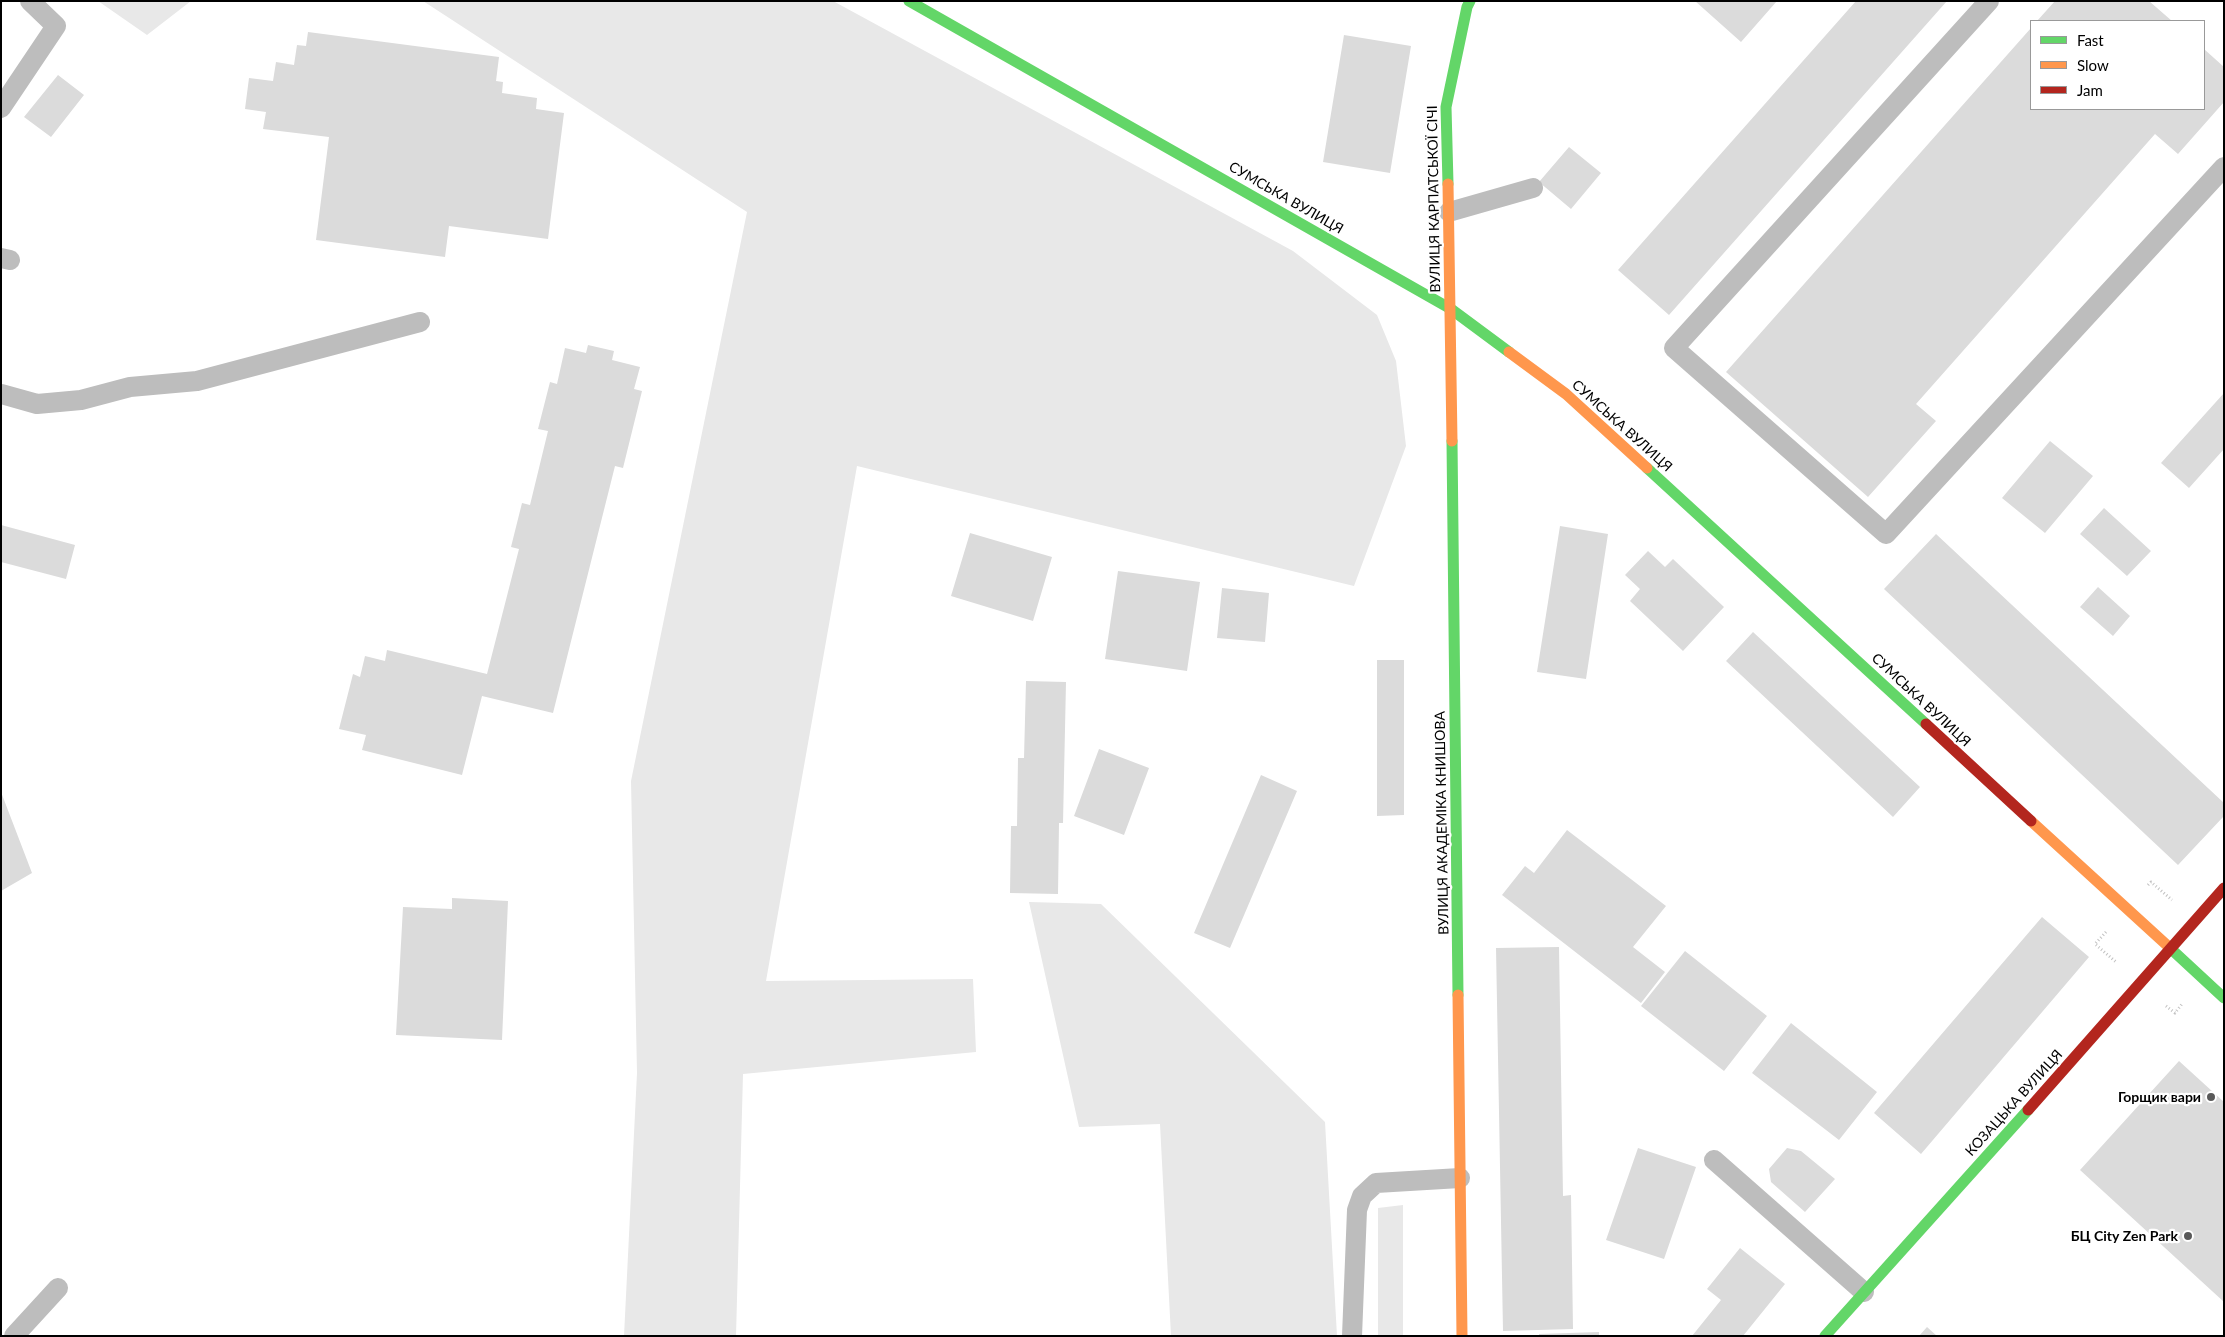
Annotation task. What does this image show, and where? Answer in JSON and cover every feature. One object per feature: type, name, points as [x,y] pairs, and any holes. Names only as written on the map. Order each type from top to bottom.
[{"type":"street","name":"СУМСЬКА ВУЛИЦЯ","points":[[909,1],[1451,310],[1566,394],[2224,998]]},
{"type":"street","name":"ВУЛИЦЯ КАРПАТСЬКОЇ СІЧІ","points":[[1451,310],[1446,107],[1467,7],[1470,1]]},
{"type":"street","name":"ВУЛИЦЯ АКАДЕМІКА КНИШОВА","points":[[1451,310],[1462,1336]]},
{"type":"street","name":"КОЗАЦЬКА ВУЛИЦЯ","points":[[1825,1336],[2141,984],[2224,888]]},
{"type":"lane","points":[[1,108],[56,26],[30,1]]},
{"type":"lane","points":[[1988,1],[1674,348],[1886,534],[2224,167]]},
{"type":"lane","points":[[1449,212],[1533,188]]},
{"type":"lane","points":[[1,394],[37,404],[81,400],[130,387],[197,381],[420,322]]},
{"type":"lane","points":[[1714,1160],[1864,1292]]},
{"type":"lane","points":[[1352,1336],[1358,1210],[1362,1196],[1376,1183],[1460,1178]]},
{"type":"lane","points":[[14,1336],[58,1288]]},
{"type":"shaded area","points":[[98,1],[191,1],[147,35]]},
{"type":"shaded area","points":[[423,1],[833,1],[1293,251],[1377,315],[1396,361],[1406,446],[1354,586],[857,466],[766,981],[973,979],[976,1052],[743,1074],[736,1336],[624,1336],[637,1073],[631,781],[747,212]]},
{"type":"shaded area","points":[[1029,902],[1101,904],[1325,1122],[1337,1336],[1171,1336],[1160,1124],[1079,1127]]},
{"type":"shaded area","points":[[1403,1205],[1403,1336],[1378,1336],[1378,1208]]},
{"type":"building","points":[[1695,1],[1777,1],[1741,42]]},
{"type":"building","points":[[1856,1],[1947,1],[1669,315],[1618,270]]},
{"type":"building","points":[[2055,1],[2149,1],[2171,20],[2038,20]]},
{"type":"building","points":[[2030,29],[2030,110],[2205,110],[2205,50],[2224,67],[2224,102],[2178,154],[2155,134],[1916,404],[1936,421],[1868,497],[1726,372]]},
{"type":"building","points":[[308,32],[499,57],[496,81],[503,82],[502,93],[537,98],[536,109],[564,113],[548,239],[449,226],[445,257],[316,240],[329,137],[263,129],[266,112],[245,109],[249,78],[273,81],[276,62],[294,65],[297,45],[306,46]]},
{"type":"building","points":[[1344,35],[1411,46],[1390,173],[1323,162]]},
{"type":"building","points":[[58,75],[84,95],[51,137],[24,117]]},
{"type":"building","points":[[1569,147],[1601,173],[1571,209],[1539,182]]},
{"type":"building","points":[[588,345],[614,351],[612,360],[640,367],[634,389],[642,391],[623,468],[615,466],[553,713],[482,696],[462,775],[362,750],[366,735],[339,729],[353,674],[360,677],[365,656],[385,661],[387,650],[487,674],[519,549],[511,547],[522,503],[530,505],[548,431],[538,429],[550,382],[557,384],[565,348],[586,353]]},
{"type":"building","points":[[2224,393],[2224,449],[2189,488],[2161,463]]},
{"type":"building","points":[[2050,441],[2093,476],[2045,533],[2002,498]]},
{"type":"building","points":[[2104,508],[2151,551],[2127,576],[2080,534]]},
{"type":"building","points":[[1,525],[75,545],[66,579],[1,562]]},
{"type":"building","points":[[1560,526],[1608,534],[1586,679],[1537,672]]},
{"type":"building","points":[[970,533],[1052,557],[1033,621],[951,596]]},
{"type":"building","points":[[1936,534],[2224,803],[2224,816],[2178,865],[1884,589]]},
{"type":"building","points":[[1648,551],[1665,567],[1673,559],[1724,607],[1683,651],[1630,601],[1640,589],[1625,575]]},
{"type":"building","points":[[1118,571],[1200,582],[1187,671],[1105,659]]},
{"type":"building","points":[[2098,587],[2130,616],[2113,636],[2080,607]]},
{"type":"building","points":[[1222,588],[1269,593],[1265,642],[1217,638]]},
{"type":"building","points":[[1753,632],[1920,787],[1893,817],[1726,661]]},
{"type":"building","points":[[1377,660],[1404,660],[1404,815],[1377,816]]},
{"type":"building","points":[[1026,681],[1066,682],[1063,823],[1059,823],[1058,894],[1010,893],[1011,826],[1017,826],[1018,758],[1024,758]]},
{"type":"building","points":[[1099,749],[1149,768],[1124,835],[1074,816]]},
{"type":"building","points":[[1261,775],[1297,791],[1230,948],[1194,933]]},
{"type":"building","points":[[1,792],[32,873],[1,891]]},
{"type":"building","points":[[1567,830],[1666,906],[1633,947],[1665,972],[1641,1003],[1502,895],[1525,866],[1534,873]]},
{"type":"building","points":[[452,898],[508,901],[502,1040],[396,1035],[403,907],[452,909]]},
{"type":"building","points":[[2042,917],[2089,957],[1921,1154],[1874,1113]]},
{"type":"building","points":[[1559,947],[1563,1196],[1571,1195],[1573,1329],[1503,1331],[1496,948]]},
{"type":"building","points":[[1685,951],[1767,1016],[1724,1071],[1641,1006]]},
{"type":"building","points":[[1791,1023],[1877,1092],[1839,1140],[1752,1073]]},
{"type":"building","name":"БЦ City Zen Park","points":[[2179,1061],[2224,1102],[2224,1302],[2080,1170]]},
{"type":"building","points":[[1638,1148],[1696,1167],[1664,1259],[1606,1240]]},
{"type":"building","points":[[1787,1148],[1801,1151],[1835,1179],[1805,1212],[1771,1182],[1769,1169]]},
{"type":"building","points":[[1740,1248],[1785,1284],[1743,1336],[1692,1336],[1721,1300],[1707,1289]]},
{"type":"building","points":[[1927,1327],[1937,1336],[1919,1336]]},
{"type":"building","points":[[1599,1332],[1599,1336],[1539,1336],[1539,1334]]},
{"type":"traffic: fast","points":[[909,1],[1451,309],[1509,352]]},
{"type":"traffic: fast","points":[[1448,184],[1446,107],[1467,7],[1470,1]]},
{"type":"traffic: fast","points":[[1452,441],[1458,995]]},
{"type":"traffic: fast","points":[[1647,468],[1926,724]]},
{"type":"traffic: fast","points":[[2170,948],[2224,998]]},
{"type":"traffic: fast","points":[[1825,1336],[2028,1110]]},
{"type":"traffic: slow","points":[[1448,184],[1452,441]]},
{"type":"traffic: slow","points":[[1509,352],[1566,394],[1647,468]]},
{"type":"traffic: slow","points":[[2031,821],[2170,948]]},
{"type":"traffic: slow","points":[[1458,995],[1462,1336]]},
{"type":"traffic: jam","points":[[1926,724],[2031,821]]},
{"type":"traffic: jam","points":[[2028,1110],[2224,888]]},
{"type":"place","name":"Горщик вари","points":[[2211,1097]]},
{"type":"place","name":"БЦ City Zen Park","points":[[2188,1236]]}]
